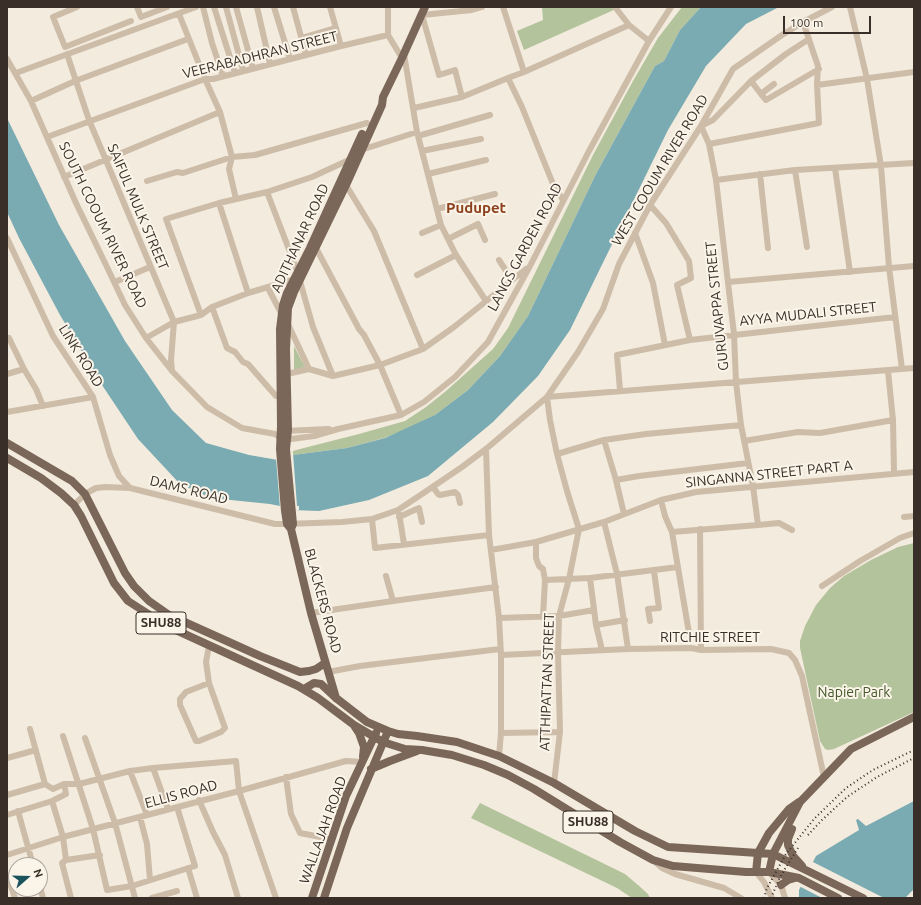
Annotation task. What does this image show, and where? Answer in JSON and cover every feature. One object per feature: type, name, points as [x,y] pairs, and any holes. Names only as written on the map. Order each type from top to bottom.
[{"type":"main road","name":"ADITHANAR ROAD","points":[[288,511],[280,396],[280,328],[285,300],[316,248],[346,185],[422,10]]},
{"type":"main road","name":"ADITHANAR ROAD","points":[[282,434],[287,374],[287,321],[289,304],[297,278],[351,159],[377,102],[383,97]]},
{"type":"main road","name":"SHU88","points":[[7,443],[72,481],[85,494],[111,547],[127,575],[138,590],[149,601],[175,618],[300,672]]},
{"type":"main road","name":"SHU88","points":[[7,458],[41,478],[74,504],[114,583],[128,601],[167,626],[301,688],[354,725],[383,742],[406,749],[452,755],[484,765],[508,775],[534,789],[620,842],[652,859],[673,866],[769,872],[797,878],[838,898]]},
{"type":"main road","name":"BLACKERS ROAD","points":[[288,511],[290,526],[311,613],[336,698]]},
{"type":"main road","points":[[127,575],[120,591],[138,590]]},
{"type":"main road","points":[[325,663],[309,671],[300,672],[301,688],[314,683],[321,684],[336,698]]},
{"type":"main road","name":"SHU88","points":[[336,698],[367,722],[388,731],[398,734],[458,742],[500,756],[554,783],[635,831],[668,847],[773,854],[863,898]]},
{"type":"main road","points":[[756,872],[758,853],[769,833],[789,809],[800,802],[851,749],[914,717]]},
{"type":"main road","points":[[354,725],[359,733],[364,747],[363,762]]},
{"type":"main road","name":"WALLAJAH ROAD","points":[[312,898],[346,796],[378,727]]},
{"type":"main road","name":"WALLAJAH ROAD","points":[[324,898],[347,828],[388,731]]},
{"type":"main road","points":[[371,769],[422,750]]},
{"type":"main road","points":[[769,872],[773,854],[800,802]]},
{"type":"main road","points":[[800,802],[799,815],[788,838],[788,845],[793,856],[804,868]]},
{"type":"main road","points":[[781,886],[788,880],[797,878]]},
{"type":"street","points":[[77,7],[53,17],[65,47],[131,21]]},
{"type":"street","points":[[137,7],[141,17],[167,7]]},
{"type":"street","points":[[16,73],[196,7]]},
{"type":"street","points":[[203,7],[212,43],[223,76]]},
{"type":"street","points":[[214,7],[235,73]]},
{"type":"street","points":[[226,7],[243,70]]},
{"type":"street","points":[[236,7],[254,68]]},
{"type":"street","points":[[257,7],[270,64]]},
{"type":"street","points":[[274,7],[290,59]]},
{"type":"street","points":[[293,7],[306,55]]},
{"type":"street","points":[[330,7],[341,46]]},
{"type":"street","points":[[388,7],[388,35],[403,56],[418,134],[441,226],[456,255],[486,302]]},
{"type":"street","points":[[462,97],[454,70],[439,75],[422,10],[472,10],[482,7]]},
{"type":"street","points":[[503,7],[524,72]]},
{"type":"street","points":[[615,7],[629,26],[649,41]]},
{"type":"street","name":"LANGS GARDEN ROAD","points":[[282,434],[338,429],[401,415],[424,402],[455,377],[488,342],[530,266],[588,151],[649,41],[671,7]]},
{"type":"street","name":"WEST COOUM RIVER ROAD","points":[[290,526],[372,519],[398,510],[486,449],[547,397],[578,352],[603,309],[619,264],[650,205],[700,126],[733,69],[803,22],[832,7]]},
{"type":"street","points":[[850,7],[867,78],[881,166],[889,267],[902,369]]},
{"type":"street","points":[[179,14],[204,79],[220,112],[232,157],[229,169],[236,199]]},
{"type":"street","points":[[709,144],[819,123],[817,85],[818,69],[803,22]]},
{"type":"street","points":[[414,108],[462,97],[524,72],[629,26]]},
{"type":"street","points":[[302,38],[336,28]]},
{"type":"street","name":"VEERABADHRAN STREET","points":[[47,137],[89,120],[204,79],[213,79],[243,70],[388,35]]},
{"type":"street","points":[[31,101],[75,81],[188,38]]},
{"type":"street","points":[[700,126],[713,120],[751,82],[786,54],[809,39]]},
{"type":"street","name":"SAIFUL MULK STREET","points":[[67,54],[89,120],[174,322],[171,360],[172,371]]},
{"type":"street","name":"SOUTH COOUM RIVER ROAD","points":[[7,59],[31,101],[64,177],[125,305],[146,338],[172,371],[207,407],[242,428],[282,434]]},
{"type":"street","points":[[751,82],[766,100],[818,69]]},
{"type":"street","points":[[817,85],[914,72]]},
{"type":"street","points":[[508,78],[522,107],[553,184],[563,200]]},
{"type":"street","points":[[761,94],[774,84]]},
{"type":"street","points":[[64,177],[220,112]]},
{"type":"street","points":[[361,150],[490,115]]},
{"type":"street","points":[[147,181],[177,172],[183,173],[232,157],[255,155],[368,123]]},
{"type":"street","name":"GURUVAPPA STREET","points":[[700,126],[709,144],[716,180],[734,334],[736,382],[741,425],[753,486],[758,525]]},
{"type":"street","points":[[422,151],[481,139]]},
{"type":"street","points":[[201,315],[166,218],[219,203],[267,192],[312,177],[351,159]]},
{"type":"street","points":[[428,174],[486,160]]},
{"type":"street","points":[[716,180],[795,170],[914,163]]},
{"type":"street","points":[[835,168],[850,272]]},
{"type":"street","points":[[795,170],[807,248]]},
{"type":"street","points":[[760,174],[768,248]]},
{"type":"street","points":[[346,185],[374,231],[422,349]]},
{"type":"street","points":[[267,192],[313,327],[333,376]]},
{"type":"street","points":[[437,209],[495,194]]},
{"type":"street","points":[[219,203],[248,293]]},
{"type":"street","points":[[650,205],[666,223],[689,261],[691,278],[677,285],[690,340]]},
{"type":"street","points":[[448,239],[478,224],[485,240]]},
{"type":"street","points":[[422,233],[441,226]]},
{"type":"street","points":[[635,233],[653,283],[665,344]]},
{"type":"street","name":"LINK ROAD","points":[[7,238],[53,336],[93,397],[110,455],[119,476],[130,488]]},
{"type":"street","points":[[316,248],[380,365],[401,415]]},
{"type":"street","points":[[417,275],[456,255]]},
{"type":"street","points":[[499,260],[512,280]]},
{"type":"street","points":[[115,282],[150,266]]},
{"type":"street","points":[[287,374],[309,368],[333,376],[380,365],[422,349],[486,302],[530,266]]},
{"type":"street","points":[[728,282],[914,266]]},
{"type":"street","points":[[146,338],[174,322],[201,315],[212,308],[248,293],[297,278]]},
{"type":"street","points":[[268,288],[287,321],[309,368]]},
{"type":"street","points":[[212,308],[227,348],[234,352],[243,362],[248,364],[276,396],[280,396]]},
{"type":"street","name":"AYYA MUDALI STREET","points":[[620,390],[617,355],[690,340],[895,317]]},
{"type":"street","points":[[9,338],[10,346],[36,389],[43,406]]},
{"type":"street","points":[[547,397],[620,390],[914,368]]},
{"type":"street","points":[[7,374],[24,369]]},
{"type":"street","points":[[888,370],[894,420],[894,473]]},
{"type":"street","points":[[7,412],[93,397]]},
{"type":"street","name":"ATTHIPATTAN STREET","points":[[547,397],[557,454],[579,529],[569,579],[559,616],[558,652],[560,732],[554,783]]},
{"type":"street","points":[[744,441],[798,432],[820,433],[894,420]]},
{"type":"street","points":[[557,454],[604,440],[646,434],[741,425]]},
{"type":"street","points":[[604,440],[624,514]]},
{"type":"street","points":[[486,449],[489,535],[496,587],[501,652],[500,756]]},
{"type":"street","points":[[616,480],[748,463]]},
{"type":"street","name":"SINGANNA STREET PART A","points":[[491,550],[536,542],[604,522],[661,500],[696,492],[914,472]]},
{"type":"street","points":[[433,487],[440,495],[455,492],[458,495],[460,503]]},
{"type":"street","name":"DAMS ROAD","points":[[85,494],[96,488],[130,488],[257,520],[290,526]]},
{"type":"street","points":[[74,504],[85,494]]},
{"type":"street","points":[[661,500],[665,516],[672,532],[688,633]]},
{"type":"street","points":[[399,517],[419,508],[422,522]]},
{"type":"street","points":[[398,510],[404,544]]},
{"type":"street","points":[[904,516],[914,516]]},
{"type":"street","points":[[372,519],[375,548],[489,535]]},
{"type":"street","points":[[604,522],[617,574],[628,648]]},
{"type":"street","points":[[672,532],[779,524],[792,530]]},
{"type":"street","points":[[700,529],[700,650]]},
{"type":"street","points":[[822,586],[860,561],[900,538],[914,533]]},
{"type":"street","points":[[536,542],[536,558],[539,566],[543,569],[545,580],[543,617]]},
{"type":"street","points":[[545,580],[590,578],[678,567]]},
{"type":"street","points":[[650,621],[648,609],[659,608],[654,571]]},
{"type":"street","points":[[386,576],[393,600]]},
{"type":"street","points":[[590,578],[596,625],[602,650]]},
{"type":"street","points":[[311,613],[393,600],[496,587]]},
{"type":"street","points":[[499,618],[559,616],[594,610]]},
{"type":"street","points":[[596,625],[625,620]]},
{"type":"street","points":[[209,683],[186,692],[180,699],[180,705],[196,740],[199,741],[221,732],[225,728],[209,683],[206,662],[210,646]]},
{"type":"street","name":"RITCHIE STREET","points":[[328,672],[360,666],[501,652],[558,652],[628,648],[691,648],[700,650],[771,649],[789,654],[795,660],[802,676],[824,777]]},
{"type":"street","points":[[30,729],[45,784],[53,789],[64,784],[79,784],[130,771],[236,761],[239,791],[276,898]]},
{"type":"street","points":[[501,733],[560,732]]},
{"type":"street","points":[[63,736],[93,829],[107,890],[132,886],[195,866],[177,807]]},
{"type":"street","points":[[85,738],[115,823],[135,898]]},
{"type":"street","points":[[7,758],[36,750]]},
{"type":"street","name":"ELLIS ROAD","points":[[7,855],[63,837],[199,800],[239,791],[346,761],[363,762]]},
{"type":"street","points":[[153,768],[168,809]]},
{"type":"street","points":[[130,771],[147,815]]},
{"type":"street","points":[[286,777],[291,814],[300,833],[331,839]]},
{"type":"street","points":[[7,795],[45,784]]},
{"type":"street","points":[[7,815],[52,801],[66,794],[64,784]]},
{"type":"street","points":[[199,800],[225,855],[238,898]]},
{"type":"street","points":[[52,801],[63,837],[66,860]]},
{"type":"street","points":[[18,812],[30,857]]},
{"type":"street","points":[[140,817],[147,844],[150,880]]},
{"type":"street","points":[[71,898],[62,863],[66,860],[100,856]]},
{"type":"street","points":[[652,859],[662,868],[675,874],[724,888],[741,898]]},
{"type":"street","points":[[188,868],[197,898]]},
{"type":"street","points":[[756,872],[764,882],[772,898]]},
{"type":"street","points":[[769,872],[781,886],[785,898]]},
{"type":"street","points":[[7,875],[15,898]]},
{"type":"street","points":[[152,898],[177,890]]},
{"type":"green space","points":[[542,7],[614,7],[616,9],[524,50],[517,31],[543,20]]},
{"type":"green space","points":[[682,7],[701,7],[680,30],[664,61],[655,66],[596,174],[528,316],[500,356],[468,390],[435,415],[407,429],[384,438],[347,448],[293,455],[293,451],[405,421],[446,391],[493,349],[508,328],[593,155],[633,81],[658,38]]},
{"type":"green space","points":[[294,346],[305,367],[294,370]]},
{"type":"green space","name":"Napier Park","points":[[914,543],[914,712],[834,749],[825,749],[820,741],[800,648],[800,641],[805,626],[816,605],[830,588],[844,576],[871,560],[898,547]]},
{"type":"green space","points":[[480,803],[625,874],[648,894],[650,898],[632,898],[617,888],[471,818]]},
{"type":"water","points":[[701,7],[779,7],[746,24],[706,66],[668,130],[570,330],[538,376],[493,422],[428,476],[369,500],[319,511],[291,510],[270,504],[211,498],[180,484],[138,439],[100,382],[60,315],[19,238],[7,212],[7,118],[59,225],[125,341],[172,410],[206,443],[249,455],[278,460],[293,455],[347,448],[385,438],[435,415],[468,390],[500,356],[528,316],[596,174],[655,66],[664,61],[680,30]]},
{"type":"water","points":[[914,801],[914,889],[905,898],[799,898],[799,890],[816,856],[859,830],[856,820],[858,819],[866,826]]},
{"type":"pier","points":[[293,453],[297,506],[299,506],[299,510],[287,511],[280,508],[276,458]]},
{"type":"pier","points":[[811,861],[884,898],[822,898],[799,886]]},
{"type":"railway","points":[[764,898],[767,888],[786,854],[814,819],[846,788],[873,770],[914,750]]},
{"type":"railway","points":[[808,835],[847,797],[877,777],[914,758]]},
{"type":"railway","points":[[771,898],[780,877],[798,848]]},
{"type":"district","name":"Pudupet","points":[[476,208]]}]
